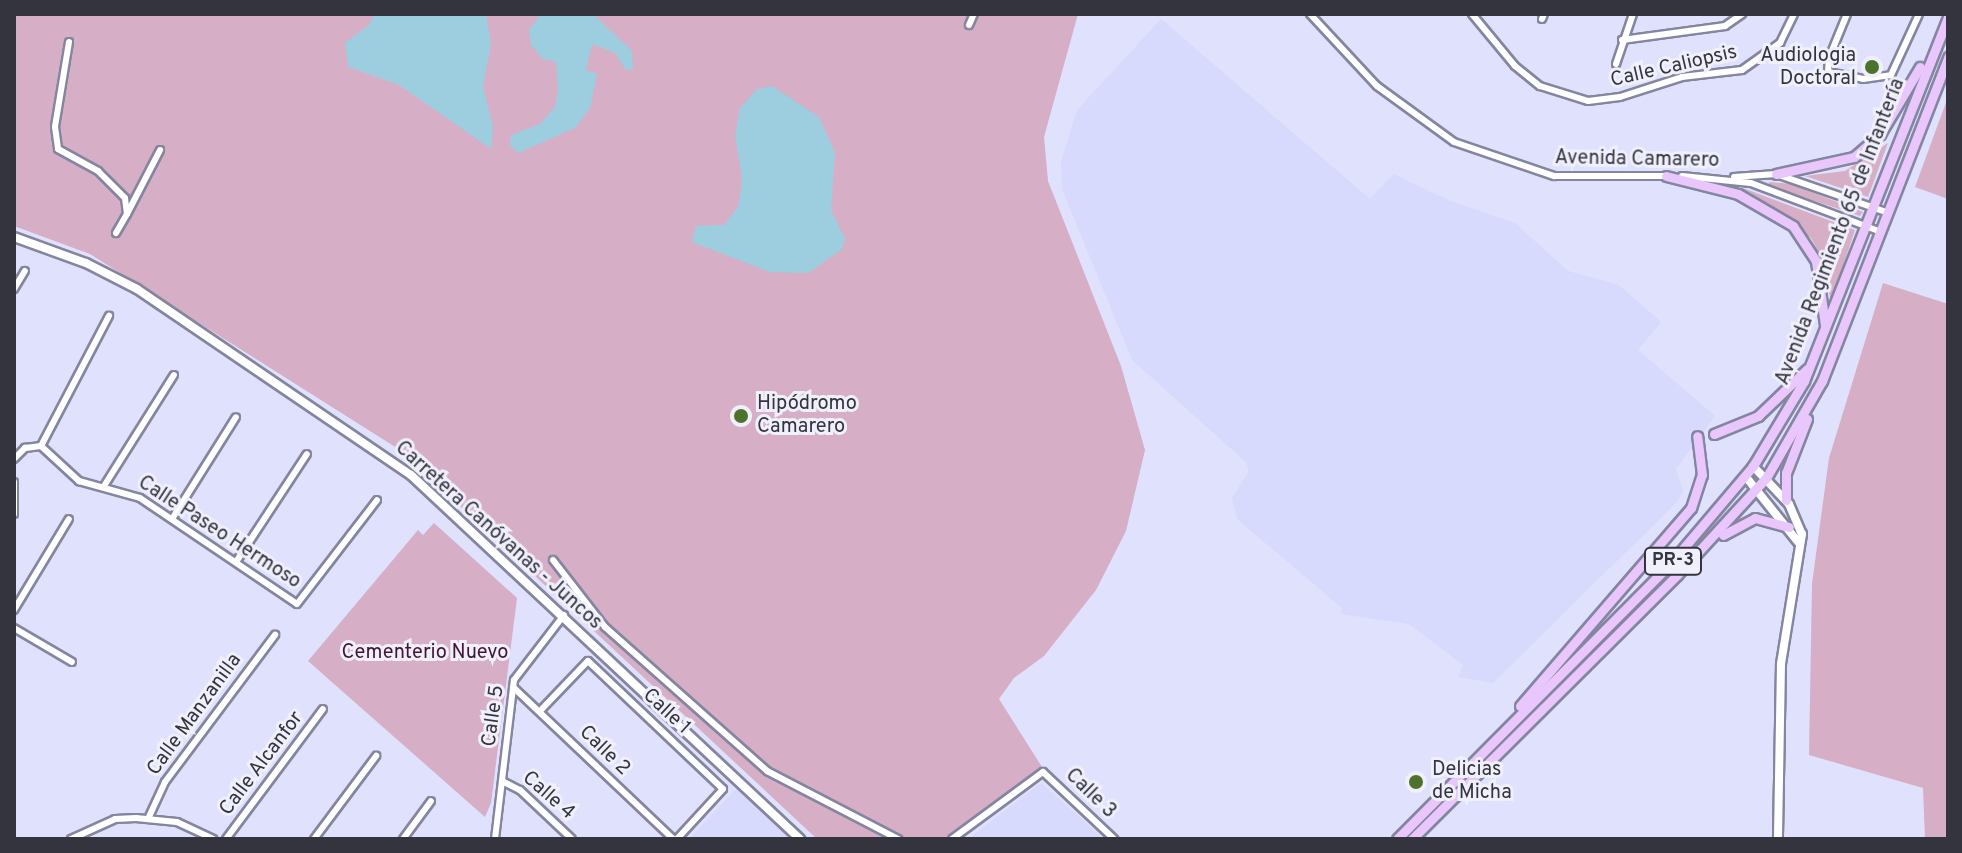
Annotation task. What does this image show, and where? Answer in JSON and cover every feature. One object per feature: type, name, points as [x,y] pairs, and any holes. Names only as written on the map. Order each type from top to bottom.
[{"type":"main road","name":"Avenida Regimiento 65 de Infantería","points":[[1397,839],[1670,564],[1746,477],[1812,363],[1863,225],[1948,17]]},
{"type":"main road","points":[[1776,174],[1838,163],[1868,147],[1933,49]]},
{"type":"main road","name":"Avenida Regimiento 65 de Infantería","points":[[1412,839],[1701,551],[1766,478],[1814,398],[1948,57]]},
{"type":"main road","points":[[1666,176],[1738,194],[1793,226],[1816,261],[1826,329]]},
{"type":"main road","name":"Carretera Canóvanas - Juncos","points":[[14,237],[86,263],[137,289],[350,429],[411,475],[800,839]]},
{"type":"main road","points":[[1714,434],[1758,416],[1812,363]]},
{"type":"main road","points":[[1786,500],[1786,473],[1814,398]]},
{"type":"main road","points":[[1498,734],[1691,508],[1702,475],[1697,436]]},
{"type":"main road","points":[[1753,466],[1786,500],[1801,526],[1781,664],[1778,839]]},
{"type":"main road","points":[[1746,477],[1758,488],[1798,542]]},
{"type":"main road","points":[[1701,551],[1755,518],[1789,527]]},
{"type":"street","points":[[969,25],[974,14]]},
{"type":"street","name":"Avenida Camarero","points":[[1310,14],[1377,86],[1454,142],[1554,176],[1730,178],[1776,174],[1886,212]]},
{"type":"street","name":"Calle Caliopsis","points":[[1472,14],[1515,66],[1540,86],[1588,101],[1620,97],[1682,77],[1742,70],[1780,43],[1794,14]]},
{"type":"street","points":[[1616,64],[1633,14]]},
{"type":"street","points":[[1622,40],[1725,26],[1742,14]]},
{"type":"street","points":[[1847,14],[1829,58],[1828,72],[1863,79],[1891,75],[1919,14]]},
{"type":"street","points":[[69,42],[55,127],[58,149],[98,171],[125,198],[127,214]]},
{"type":"street","points":[[116,233],[160,150]]},
{"type":"street","name":"Avenida Camarero","points":[[1730,178],[1879,231]]},
{"type":"street","points":[[14,289],[25,271]]},
{"type":"street","points":[[14,459],[25,448],[41,446],[109,316]]},
{"type":"street","points":[[104,486],[174,375]]},
{"type":"street","points":[[172,519],[236,417]]},
{"type":"street","name":"Calle Paseo Hermoso","points":[[41,446],[79,481],[126,491],[297,604],[377,500]]},
{"type":"street","points":[[236,562],[307,454]]},
{"type":"street","points":[[14,482],[14,514]]},
{"type":"street","points":[[14,610],[69,519]]},
{"type":"street","points":[[553,560],[605,627],[767,771],[898,839]]},
{"type":"street","name":"Calle 5","points":[[495,839],[513,687],[520,670],[564,615]]},
{"type":"street","points":[[14,628],[72,662]]},
{"type":"street","name":"Calle Manzanilla","points":[[148,819],[165,782],[275,635]]},
{"type":"street","name":"Calle 1","points":[[540,711],[588,661],[723,789],[675,839]]},
{"type":"street","name":"Calle 2","points":[[513,687],[675,839]]},
{"type":"street","name":"Calle Alcanfor","points":[[226,839],[323,709]]},
{"type":"street","points":[[314,839],[376,756]]},
{"type":"street","name":"Calle 3","points":[[952,839],[1043,772],[1114,839]]},
{"type":"street","name":"Calle 4","points":[[502,781],[520,790],[572,839]]},
{"type":"street","points":[[403,839],[431,801]]},
{"type":"street","points":[[71,839],[115,819],[177,822],[213,839]]},
{"type":"shaded area","points":[[374,14],[486,14],[491,44],[483,86],[493,127],[491,149],[399,85],[348,67],[345,43],[370,24]]},
{"type":"shaded area","points":[[541,14],[593,14],[632,51],[633,69],[626,70],[615,53],[592,44],[586,70],[597,74],[590,108],[575,128],[518,153],[510,145],[511,135],[540,124],[555,107],[558,90],[556,62],[543,59],[531,45],[529,30]]},
{"type":"shaded area","points":[[1161,19],[1370,199],[1394,174],[1450,201],[1515,223],[1568,271],[1619,285],[1661,322],[1638,350],[1715,416],[1676,469],[1683,491],[1677,502],[1493,683],[1458,677],[1463,665],[1409,624],[1341,614],[1342,608],[1238,520],[1232,498],[1249,471],[1246,462],[1132,360],[1062,189],[1061,162],[1077,110]]},
{"type":"shaded area","points":[[772,86],[819,117],[835,153],[831,210],[845,239],[842,249],[808,273],[770,272],[692,242],[696,226],[724,225],[739,205],[742,177],[735,136],[740,108],[757,89]]},
{"type":"shaded area","points":[[1041,783],[1104,839],[968,839],[1038,785]]},
{"type":"shaded area","points":[[737,788],[794,839],[689,839]]},
{"type":"green space","name":"Hipódromo Camarero","points":[[14,14],[1078,14],[1044,137],[1048,181],[1121,366],[1145,450],[1126,531],[1096,590],[1044,656],[1014,678],[999,699],[1042,767],[943,839],[817,839],[400,450],[90,254],[14,226]]},
{"type":"green space","points":[[1948,97],[1948,199],[1915,187]]},
{"type":"green space","points":[[1888,143],[1868,197],[1805,176],[1845,171]]},
{"type":"green space","points":[[1770,182],[1791,184],[1863,212],[1860,216],[1767,185]]},
{"type":"green space","points":[[1743,188],[1855,230],[1831,302],[1822,258],[1811,238],[1742,192]]},
{"type":"green space","points":[[1883,283],[1948,304],[1948,839],[1925,839],[1923,788],[1809,755],[1812,584],[1829,458]]},
{"type":"green space","name":"Cementerio Nuevo","points":[[434,523],[517,598],[491,803],[485,817],[308,661],[418,530],[423,535]]},
{"type":"place","name":"Audiologia Doctoral","points":[[1872,67]]},
{"type":"place","name":"Hipódromo Camarero","points":[[741,416]]},
{"type":"place","name":"Delicias de Micha","points":[[1416,782]]}]
